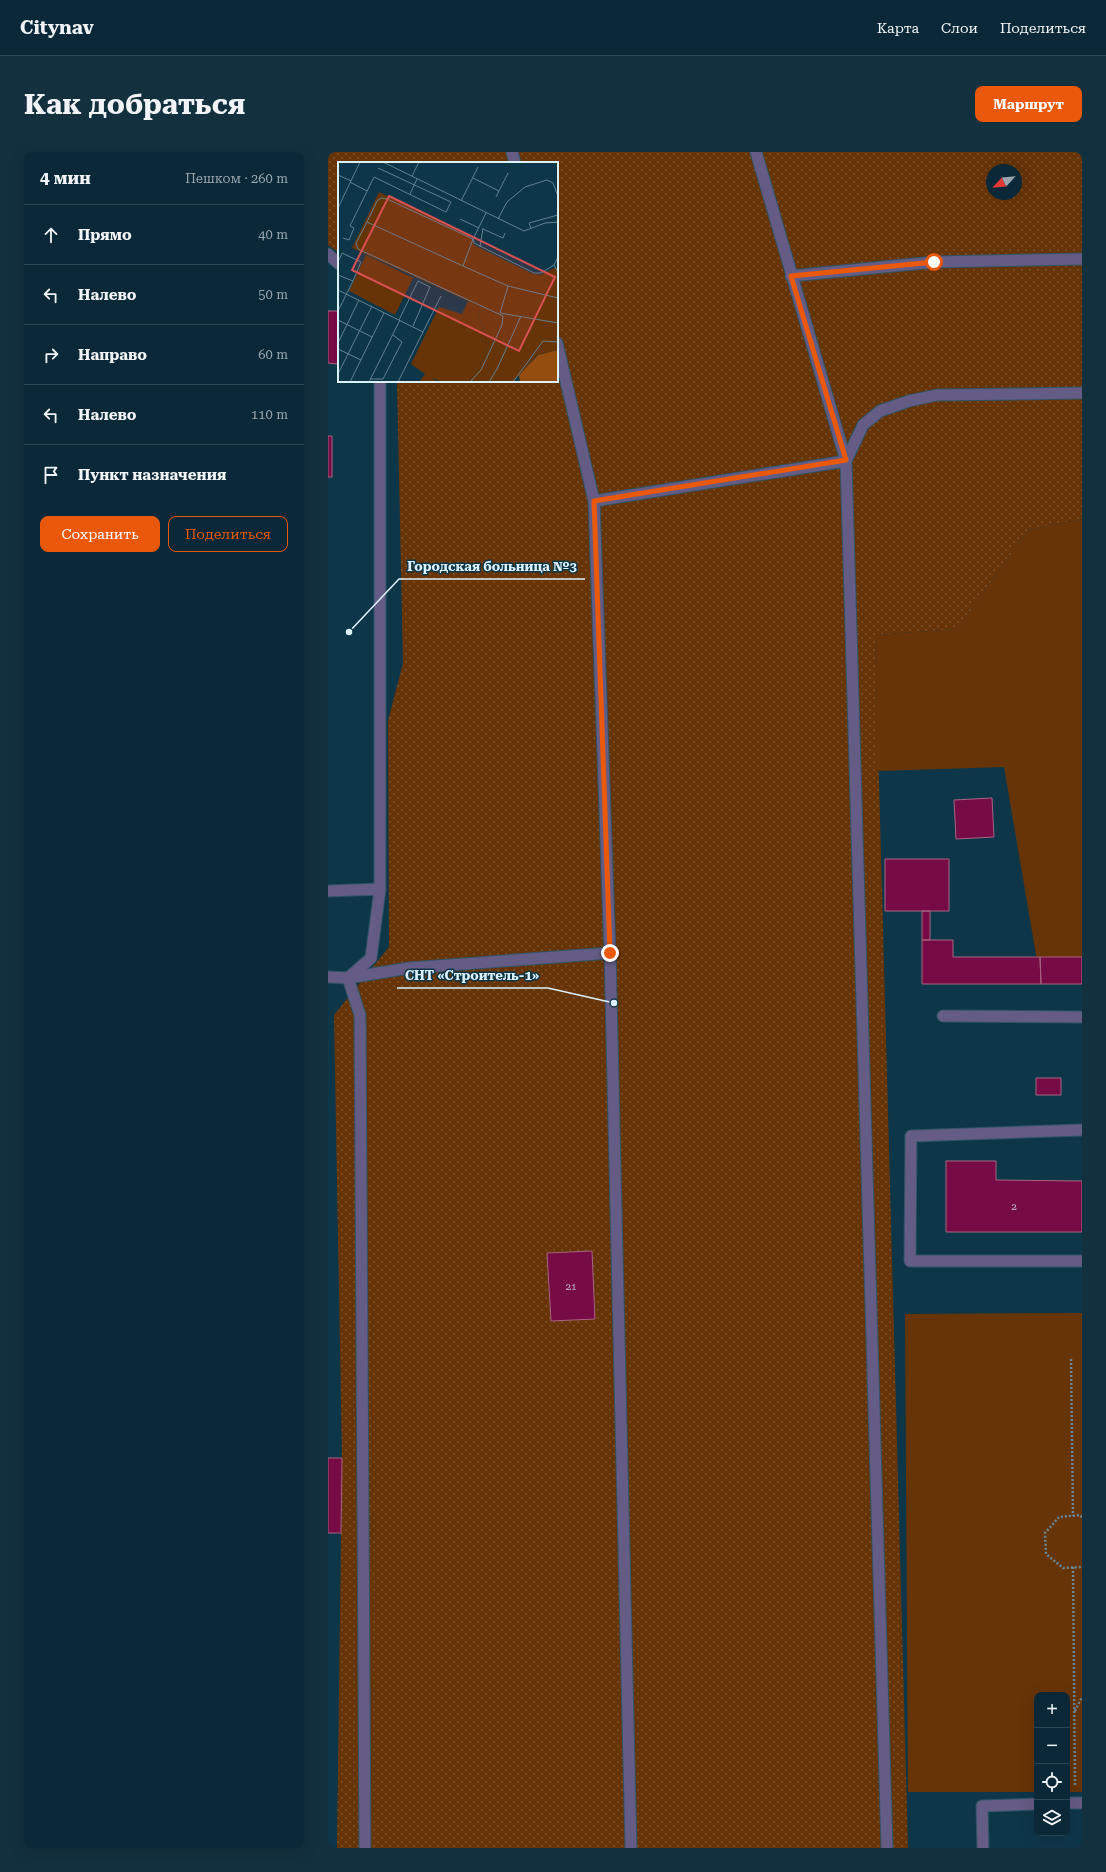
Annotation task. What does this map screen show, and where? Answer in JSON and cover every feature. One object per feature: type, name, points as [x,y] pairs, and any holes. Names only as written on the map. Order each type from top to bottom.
[{"type":"lane","points":[[512,152],[515,162]]},
{"type":"lane","points":[[756,152],[846,460],[887,1848]]},
{"type":"lane","points":[[328,254],[338,263]]},
{"type":"lane","points":[[791,276],[934,262],[1082,259]]},
{"type":"lane","points":[[558,347],[594,501],[610,953],[631,1848]]},
{"type":"lane","points":[[348,978],[371,958],[380,889],[380,382]]},
{"type":"lane","points":[[846,460],[863,425],[880,411],[909,401],[937,395],[1082,393]]},
{"type":"lane","points":[[594,501],[846,460]]},
{"type":"lane","points":[[328,891],[380,889]]},
{"type":"lane","points":[[328,977],[348,978],[409,968],[610,953]]},
{"type":"lane","points":[[348,978],[360,1015],[365,1848]]},
{"type":"lane","points":[[943,1016],[1082,1017]]},
{"type":"lane","points":[[1082,1130],[911,1136],[910,1261],[1082,1261]]},
{"type":"lane","points":[[983,1848],[982,1806],[1034,1804]]},
{"type":"path","points":[[1071,1359],[1073,1516]]},
{"type":"path","points":[[1082,1517],[1080,1515],[1059,1517],[1045,1533],[1046,1554],[1063,1568],[1082,1567]]},
{"type":"path","points":[[1073,1567],[1075,1803]]},
{"type":"path","points":[[1074,1712],[1082,1697]]},
{"type":"shaded area","points":[[328,152],[1082,152],[1082,519],[1028,530],[957,629],[875,635],[908,1848],[337,1848],[342,1458],[334,1015],[389,947],[388,721],[403,663],[397,382],[558,382],[558,162],[338,162],[338,252],[328,245]]},
{"type":"shaded area","points":[[1082,519],[1082,984],[1041,984],[1004,767],[878,771],[875,635],[957,629],[1028,530]]},
{"type":"shaded area","points":[[1082,1313],[1082,1792],[1070,1792],[1070,1692],[1034,1692],[1034,1792],[908,1792],[905,1314]]},
{"type":"building","points":[[328,311],[338,311],[338,364],[328,363]]},
{"type":"building","points":[[328,436],[332,436],[332,477],[328,477]]},
{"type":"building","points":[[992,798],[994,837],[956,839],[954,800]]},
{"type":"building","points":[[885,859],[949,859],[949,911],[885,911]]},
{"type":"building","points":[[922,911],[930,911],[930,940],[922,940]]},
{"type":"building","points":[[922,940],[953,940],[953,957],[1040,957],[1041,984],[922,984]]},
{"type":"building","points":[[1040,957],[1082,957],[1082,984],[1041,984]]},
{"type":"building","points":[[1036,1078],[1061,1078],[1061,1095],[1036,1095]]},
{"type":"building","points":[[946,1161],[996,1161],[996,1180],[1082,1181],[1082,1232],[946,1232]]},
{"type":"building","points":[[592,1251],[595,1319],[551,1321],[547,1253]]},
{"type":"building","points":[[328,1458],[342,1458],[341,1533],[328,1533]]},
{"type":"place","name":"Городская больница №3","points":[[349,632]]},
{"type":"place","name":"СНТ «Строитель-1»","points":[[614,1003]]},
{"type":"route","points":[[610,953],[594,501],[846,460],[791,276],[934,262]]}]
